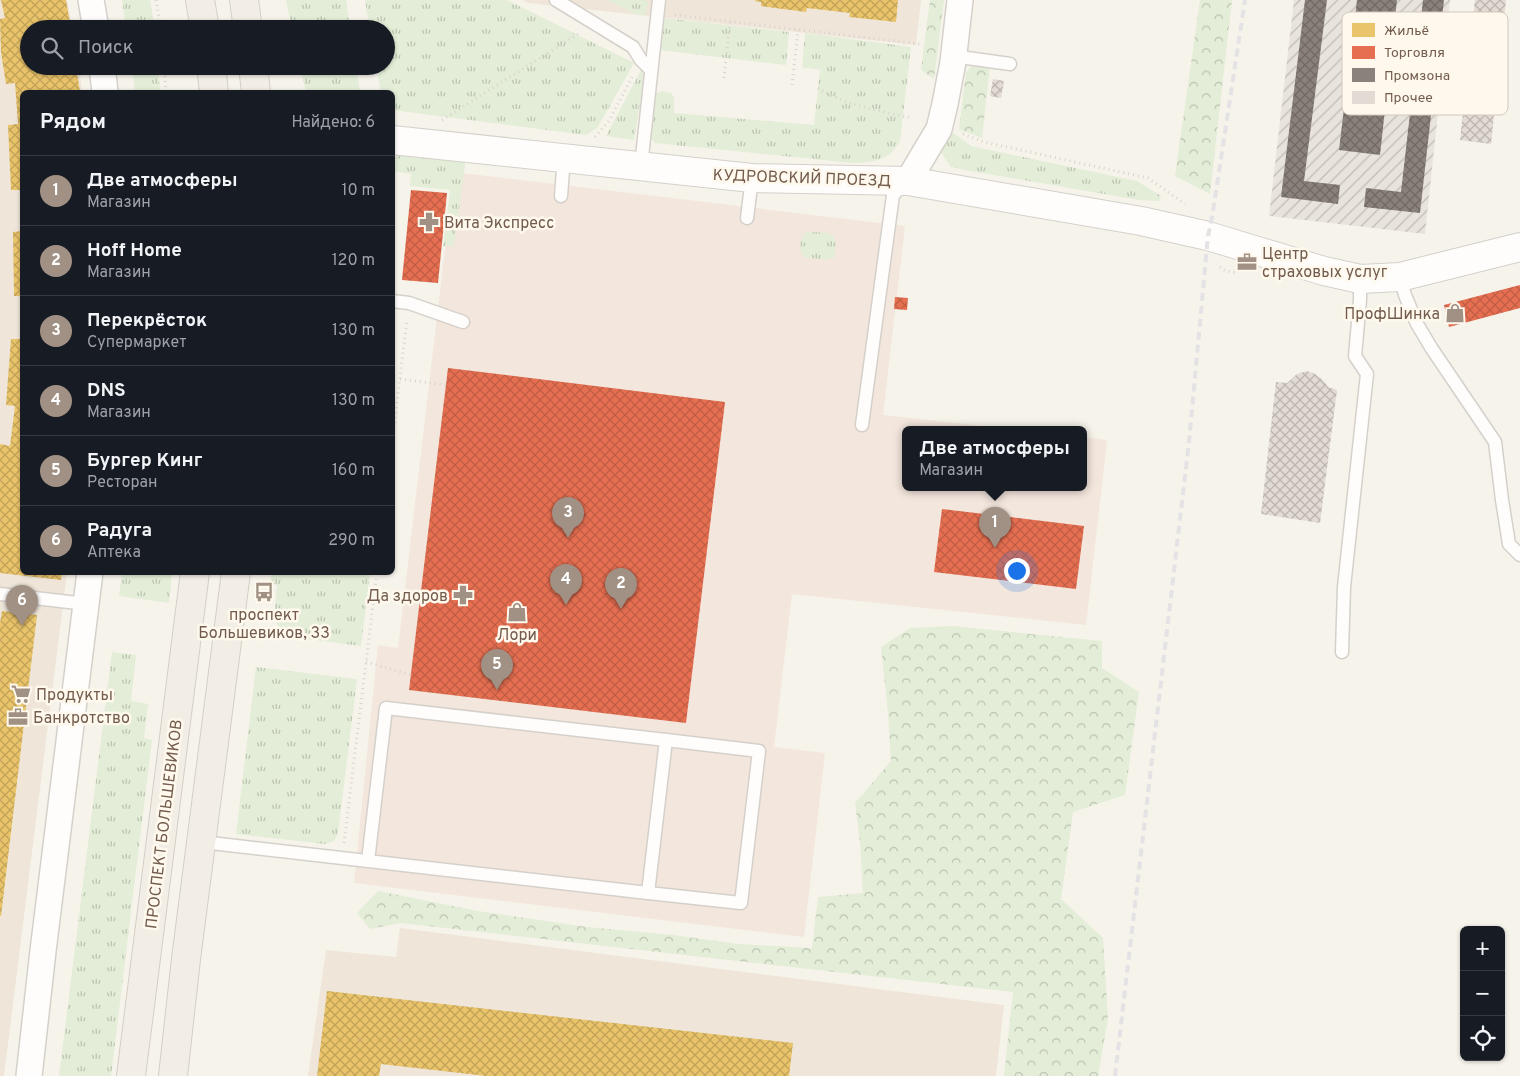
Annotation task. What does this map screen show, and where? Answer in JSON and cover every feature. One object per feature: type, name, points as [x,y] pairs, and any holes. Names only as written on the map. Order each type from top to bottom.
[{"type":"main road","points":[[200,0],[203,20]]},
{"type":"main road","points":[[244,0],[247,20]]},
{"type":"main road","points":[[212,75],[214,90]]},
{"type":"main road","points":[[255,75],[256,90]]},
{"type":"main road","name":"ПРОСПЕКТ БОЛЬШЕВИКОВ","points":[[132,1076],[195,575]]},
{"type":"main road","points":[[173,1076],[236,575]]},
{"type":"street","points":[[91,0],[94,20]]},
{"type":"street","points":[[908,181],[938,128],[945,104],[960,0]]},
{"type":"street","points":[[103,75],[106,90]]},
{"type":"street","name":"КУДРОВСКИЙ ПРОЕЗД","points":[[395,140],[752,178],[908,181],[1141,221],[1208,236],[1324,271],[1360,279],[1400,277],[1520,247]]},
{"type":"street","points":[[29,1076],[90,575]]},
{"type":"lane","points":[[556,0],[633,47],[640,60],[651,70]]},
{"type":"lane","points":[[640,166],[659,0]]},
{"type":"lane","points":[[953,56],[1010,64]]},
{"type":"lane","points":[[561,196],[564,157]]},
{"type":"lane","points":[[747,218],[752,178]]},
{"type":"lane","points":[[862,426],[893,195],[908,181]]},
{"type":"lane","points":[[1400,277],[1417,324],[1494,442],[1509,544],[1520,555]]},
{"type":"lane","points":[[1342,652],[1344,587],[1367,374],[1355,356],[1360,279]]},
{"type":"lane","points":[[395,301],[410,303],[463,322]]},
{"type":"lane","points":[[0,594],[86,604]]},
{"type":"lane","points":[[202,842],[368,861],[648,893],[741,903],[759,751],[386,708],[368,861]]},
{"type":"lane","points":[[648,893],[666,740]]},
{"type":"path","points":[[156,0],[159,20]]},
{"type":"path","points":[[657,13],[920,44]]},
{"type":"path","points":[[724,78],[730,22]]},
{"type":"path","points":[[437,123],[594,23]]},
{"type":"path","points":[[792,86],[798,30]]},
{"type":"path","points":[[592,141],[609,121],[640,60]]},
{"type":"path","points":[[165,75],[166,90]]},
{"type":"path","points":[[818,88],[828,94],[866,108],[912,118]]},
{"type":"path","points":[[961,133],[984,142],[1148,178],[1193,209]]},
{"type":"path","points":[[395,419],[410,303]]},
{"type":"path","points":[[400,379],[446,385]]},
{"type":"path","points":[[342,858],[377,575]]},
{"type":"path","points":[[366,662],[411,675]]},
{"type":"shaded area","points":[[0,0],[67,0],[71,20],[20,20],[20,75],[80,75],[82,90],[20,90],[20,575],[67,575],[4,1076],[0,1076]]},
{"type":"shaded area","points":[[523,0],[921,0],[916,45],[528,3]]},
{"type":"shaded area","points":[[1294,0],[1450,0],[1449,12],[1342,12],[1342,115],[1438,115],[1425,234],[1269,216]]},
{"type":"shaded area","points":[[454,172],[905,226],[883,415],[983,426],[902,426],[902,491],[1087,491],[1087,437],[1107,440],[1086,625],[792,594],[774,747],[825,753],[804,937],[354,883],[378,645],[398,648]]},
{"type":"shaded area","points":[[400,928],[1004,1005],[996,1076],[308,1076],[326,950],[396,957]]},
{"type":"green space","points":[[122,0],[150,0],[153,20],[125,20]]},
{"type":"green space","points":[[286,0],[346,0],[349,20],[290,20]]},
{"type":"green space","points":[[365,0],[507,0],[634,63],[598,127],[586,135],[395,110],[395,90],[381,90],[378,75],[395,75],[395,20],[368,20]]},
{"type":"green space","points":[[607,0],[643,0],[648,2],[645,15],[637,15]]},
{"type":"green space","points":[[930,0],[944,0],[934,79],[921,70]]},
{"type":"green space","points":[[1200,0],[1232,0],[1210,194],[1175,176]]},
{"type":"green space","points":[[663,18],[789,32],[786,65],[660,50]]},
{"type":"green space","points":[[805,33],[911,47],[900,141],[891,153],[874,161],[852,163],[655,143],[651,138],[655,94],[663,91],[671,93],[674,98],[674,113],[814,125],[820,70],[802,67]]},
{"type":"green space","points":[[971,66],[990,66],[982,138],[959,129],[966,73]]},
{"type":"green space","points":[[642,68],[644,78],[634,140],[606,136]]},
{"type":"green space","points":[[133,75],[159,75],[160,90],[135,90]]},
{"type":"green space","points":[[302,75],[357,75],[360,90],[306,90]]},
{"type":"green space","points":[[946,132],[955,134],[971,146],[1137,181],[1161,196],[1159,201],[1139,200],[959,169],[950,166],[938,147]]},
{"type":"green space","points":[[399,153],[464,159],[465,165],[453,246],[443,246],[450,190],[410,186],[411,174],[395,171],[396,158]]},
{"type":"green space","points":[[806,232],[831,234],[835,241],[834,257],[826,260],[804,257],[800,244]]},
{"type":"green space","points":[[122,575],[172,575],[169,603],[119,596]]},
{"type":"green space","points":[[271,575],[370,575],[361,646],[283,636],[274,618],[277,585],[270,584]]},
{"type":"green space","points":[[952,626],[1102,641],[1102,668],[1139,692],[1125,795],[1073,812],[1061,899],[1103,938],[1108,1019],[1098,1076],[1004,1076],[1013,992],[401,923],[370,929],[357,913],[378,891],[478,911],[587,927],[673,935],[738,944],[812,948],[818,897],[863,893],[860,842],[855,803],[891,761],[881,647],[910,628]]},
{"type":"green space","points":[[112,652],[136,655],[131,701],[148,704],[144,738],[152,740],[111,1076],[59,1076]]},
{"type":"green space","points":[[256,667],[357,679],[338,833],[334,841],[325,844],[236,834]]},
{"type":"building: Жильё","points":[[1,0],[66,0],[69,20],[20,20],[20,75],[77,75],[80,90],[20,90],[20,190],[11,190],[8,125],[18,124],[15,83],[6,84],[1,52],[0,19],[5,18]]},
{"type":"building: Жильё","points":[[755,0],[898,0],[896,22],[849,17],[850,13],[807,8],[806,12],[761,6],[761,2]]},
{"type":"building: Жильё","points":[[20,231],[20,296],[14,296],[13,232]]},
{"type":"building: Жильё","points":[[11,339],[20,339],[20,575],[62,575],[61,580],[0,573],[0,444],[10,446],[15,406],[6,405]]},
{"type":"building: Жильё","points":[[2,611],[37,615],[0,916],[0,623]]},
{"type":"building: Жильё","points":[[327,991],[793,1043],[789,1076],[486,1076],[381,1064],[379,1076],[317,1076]]},
{"type":"building: Торговля","points":[[411,190],[447,193],[438,283],[402,280]]},
{"type":"building: Торговля","points":[[1520,285],[1520,308],[1449,327],[1444,305]]},
{"type":"building: Торговля","points":[[895,297],[908,298],[907,310],[894,309]]},
{"type":"building: Торговля","points":[[448,368],[725,402],[686,723],[409,690]]},
{"type":"building: Торговля","points":[[942,509],[1084,526],[1076,589],[934,572]]},
{"type":"building: Промзона","points":[[1305,0],[1327,0],[1304,181],[1340,185],[1338,204],[1281,197]]},
{"type":"building: Промзона","points":[[1357,0],[1397,0],[1396,12],[1356,12]]},
{"type":"building: Промзона","points":[[1423,0],[1444,0],[1443,12],[1422,12]]},
{"type":"building: Промзона","points":[[1343,115],[1384,115],[1380,155],[1339,150]]},
{"type":"building: Промзона","points":[[1410,115],[1431,115],[1420,213],[1364,207],[1366,188],[1401,192]]},
{"type":"building: Прочее","points":[[1475,0],[1506,0],[1505,12],[1474,12]]},
{"type":"building: Прочее","points":[[993,79],[1004,81],[1001,98],[990,96]]},
{"type":"building: Прочее","points":[[1463,115],[1494,115],[1491,144],[1460,140]]},
{"type":"building: Прочее","points":[[1307,371],[1315,374],[1328,387],[1337,390],[1320,523],[1261,514],[1276,382],[1287,383],[1297,374]]},
{"type":"railway","points":[[1115,1076],[1189,442],[1208,236],[1245,0]]},
{"type":"place","name":"Вита Экспресс","points":[[429,222]]},
{"type":"place","name":"Центр страховых услуг","points":[[1247,262]]},
{"type":"place","name":"ПрофШинка","points":[[1455,313]]},
{"type":"place","name":"Перекрёсток","points":[[568,538]]},
{"type":"place","name":"Две атмосферы","points":[[995,548]]},
{"type":"place","name":"проспект Большевиков, 33","points":[[264,592]]},
{"type":"place","name":"Да здоров","points":[[463,595]]},
{"type":"place","name":"DNS","points":[[566,605]]},
{"type":"place","name":"Hoff Home","points":[[621,609]]},
{"type":"place","name":"Лори","points":[[517,612]]},
{"type":"place","name":"Радуга","points":[[22,626]]},
{"type":"place","name":"Бургер Кинг","points":[[497,690]]},
{"type":"place","name":"Продукты","points":[[21,694]]},
{"type":"place","name":"Банкротство","points":[[18,717]]}]
